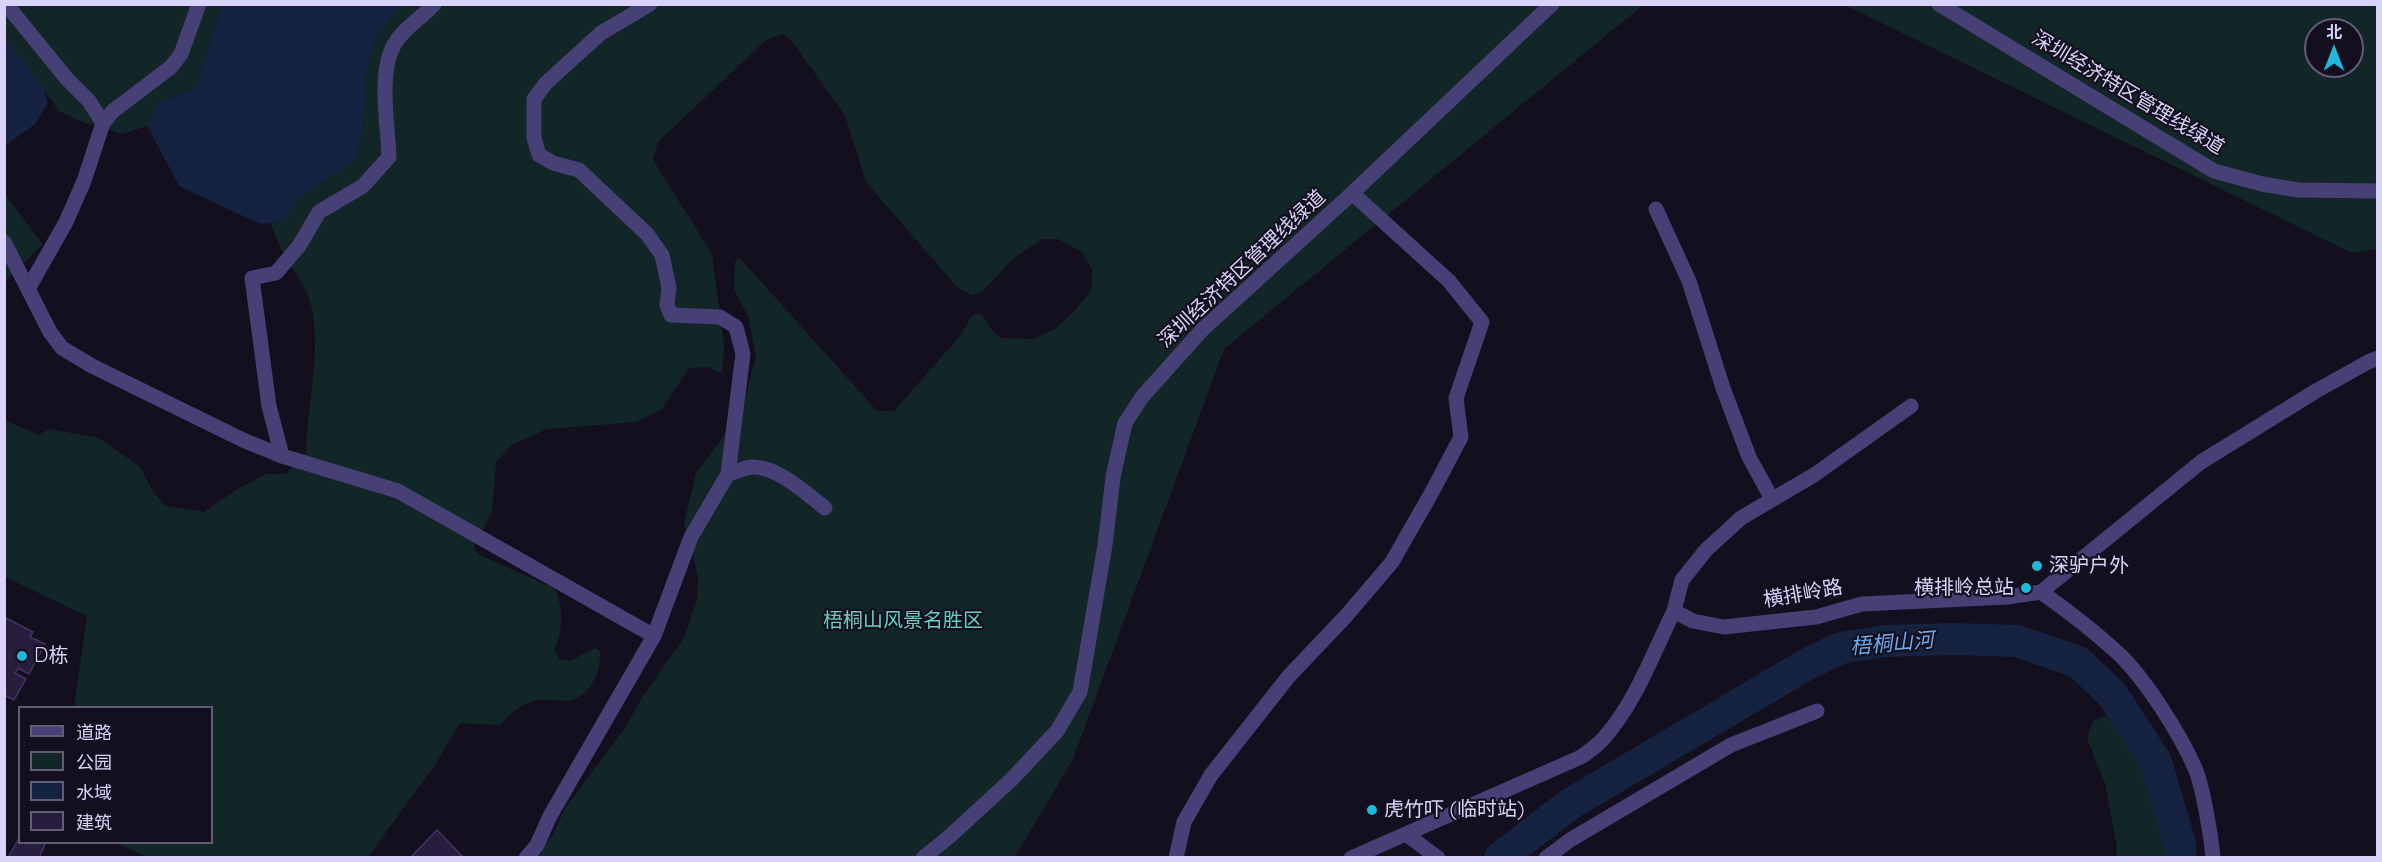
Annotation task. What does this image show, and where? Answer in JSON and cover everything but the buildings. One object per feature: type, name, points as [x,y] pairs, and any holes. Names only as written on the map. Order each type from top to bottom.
[{"type":"street","points":[[6,4],[67,79],[89,101],[103,123]]},
{"type":"street","points":[[28,289],[66,222],[84,181],[103,123],[113,111],[171,67],[181,54],[199,4]]},
{"type":"street","points":[[282,456],[269,406],[252,278],[276,273],[299,246],[319,212],[363,186],[389,157],[385,72],[394,45],[434,4]]},
{"type":"street","points":[[526,858],[537,845],[550,816],[654,636],[691,537],[728,474],[743,354],[736,327],[720,317],[671,315],[667,305],[669,288],[662,255],[647,234],[579,170],[553,163],[539,155],[534,138],[534,99],[546,83],[601,33],[650,4]]},
{"type":"street","name":"深圳经济特区管理线绿道","points":[[923,858],[1012,778],[1057,731],[1080,692],[1105,545],[1113,477],[1125,423],[1136,406],[1202,330],[1352,193],[1552,4]]},
{"type":"street","name":"深圳经济特区管理线绿道","points":[[1939,4],[2214,171],[2262,184],[2298,190],[2378,191]]},
{"type":"street","points":[[1176,858],[1184,822],[1211,775],[1289,676],[1346,616],[1392,562],[1461,437],[1456,398],[1482,322],[1449,281],[1352,193]]},
{"type":"street","points":[[1656,209],[1689,281],[1723,388],[1749,457],[1772,499]]},
{"type":"street","points":[[4,242],[50,332],[62,348],[92,366],[243,440],[282,456],[398,491],[654,636]]},
{"type":"street","points":[[2213,858],[2196,770],[2174,729],[2144,684],[2121,655],[2067,610],[2041,592],[2201,462],[2316,391],[2378,358]]},
{"type":"street","points":[[1351,858],[1581,757],[1602,741],[1616,723],[1637,687],[1674,611],[1682,580],[1706,550],[1741,518],[1814,475],[1911,406]]},
{"type":"street","points":[[728,474],[752,467],[770,470],[797,486],[825,508]]},
{"type":"street","name":"横排岭路","points":[[1674,611],[1693,621],[1724,627],[1816,617],[1862,604],[2007,597],[2041,592]]},
{"type":"street","points":[[1546,858],[1570,840],[1731,745],[1817,711]]},
{"type":"street","points":[[1406,834],[1437,857]]},
{"type":"green space","points":[[5,5],[222,5],[195,89],[159,102],[147,126],[122,134],[82,122],[59,111],[5,38]]},
{"type":"green space","name":"梧桐山风景名胜区","points":[[400,5],[1643,5],[1224,349],[1073,759],[1015,857],[535,857],[553,835],[565,808],[623,731],[645,693],[684,638],[697,600],[698,576],[684,523],[696,473],[742,411],[756,356],[748,316],[734,290],[735,262],[739,257],[877,411],[894,411],[960,336],[972,316],[981,313],[990,328],[1001,338],[1033,339],[1055,329],[1075,311],[1092,288],[1092,270],[1082,252],[1058,239],[1042,239],[1013,259],[982,292],[972,295],[957,287],[866,182],[845,115],[784,34],[767,39],[658,142],[653,160],[712,254],[724,346],[722,374],[709,367],[689,368],[661,410],[636,422],[547,429],[511,445],[496,463],[492,512],[473,548],[480,555],[555,589],[560,605],[561,620],[554,651],[560,660],[572,660],[595,648],[600,651],[599,666],[590,687],[571,700],[542,700],[526,703],[500,725],[460,723],[435,765],[368,857],[147,857],[119,844],[213,844],[213,706],[74,706],[87,616],[5,577],[5,420],[38,435],[50,429],[99,438],[140,467],[154,493],[166,506],[204,512],[236,490],[266,474],[286,474],[306,453],[315,332],[311,306],[305,289],[281,249],[271,223],[283,222],[299,198],[356,159],[363,130],[366,72],[376,37]]},
{"type":"green space","points":[[1845,5],[2377,5],[2377,249],[2352,253]]},
{"type":"green space","points":[[4,193],[43,244],[5,281],[4,281]]},
{"type":"green space","points":[[2111,714],[2124,722],[2136,737],[2146,756],[2161,800],[2172,857],[2116,857],[2117,848],[2105,783],[2087,739],[2093,721]]},
{"type":"water","points":[[222,5],[400,5],[376,37],[366,72],[363,130],[356,159],[299,198],[283,222],[260,224],[179,186],[147,126],[159,102],[195,89]]},
{"type":"water","points":[[5,38],[42,86],[48,103],[35,124],[5,146]]},
{"type":"waterway","name":"梧桐山河","points":[[1500,858],[1570,804],[1809,663],[1841,648],[1885,641],[1954,639],[2017,641],[2078,662],[2112,694],[2156,762],[2180,844],[2181,858]]},
{"type":"place","name":"深驴户外","points":[[2037,566]]},
{"type":"place","name":"横排岭总站","points":[[2026,588]]},
{"type":"place","name":"D栋","points":[[22,656]]},
{"type":"place","name":"虎竹吓 (临时站)","points":[[1372,810]]}]
